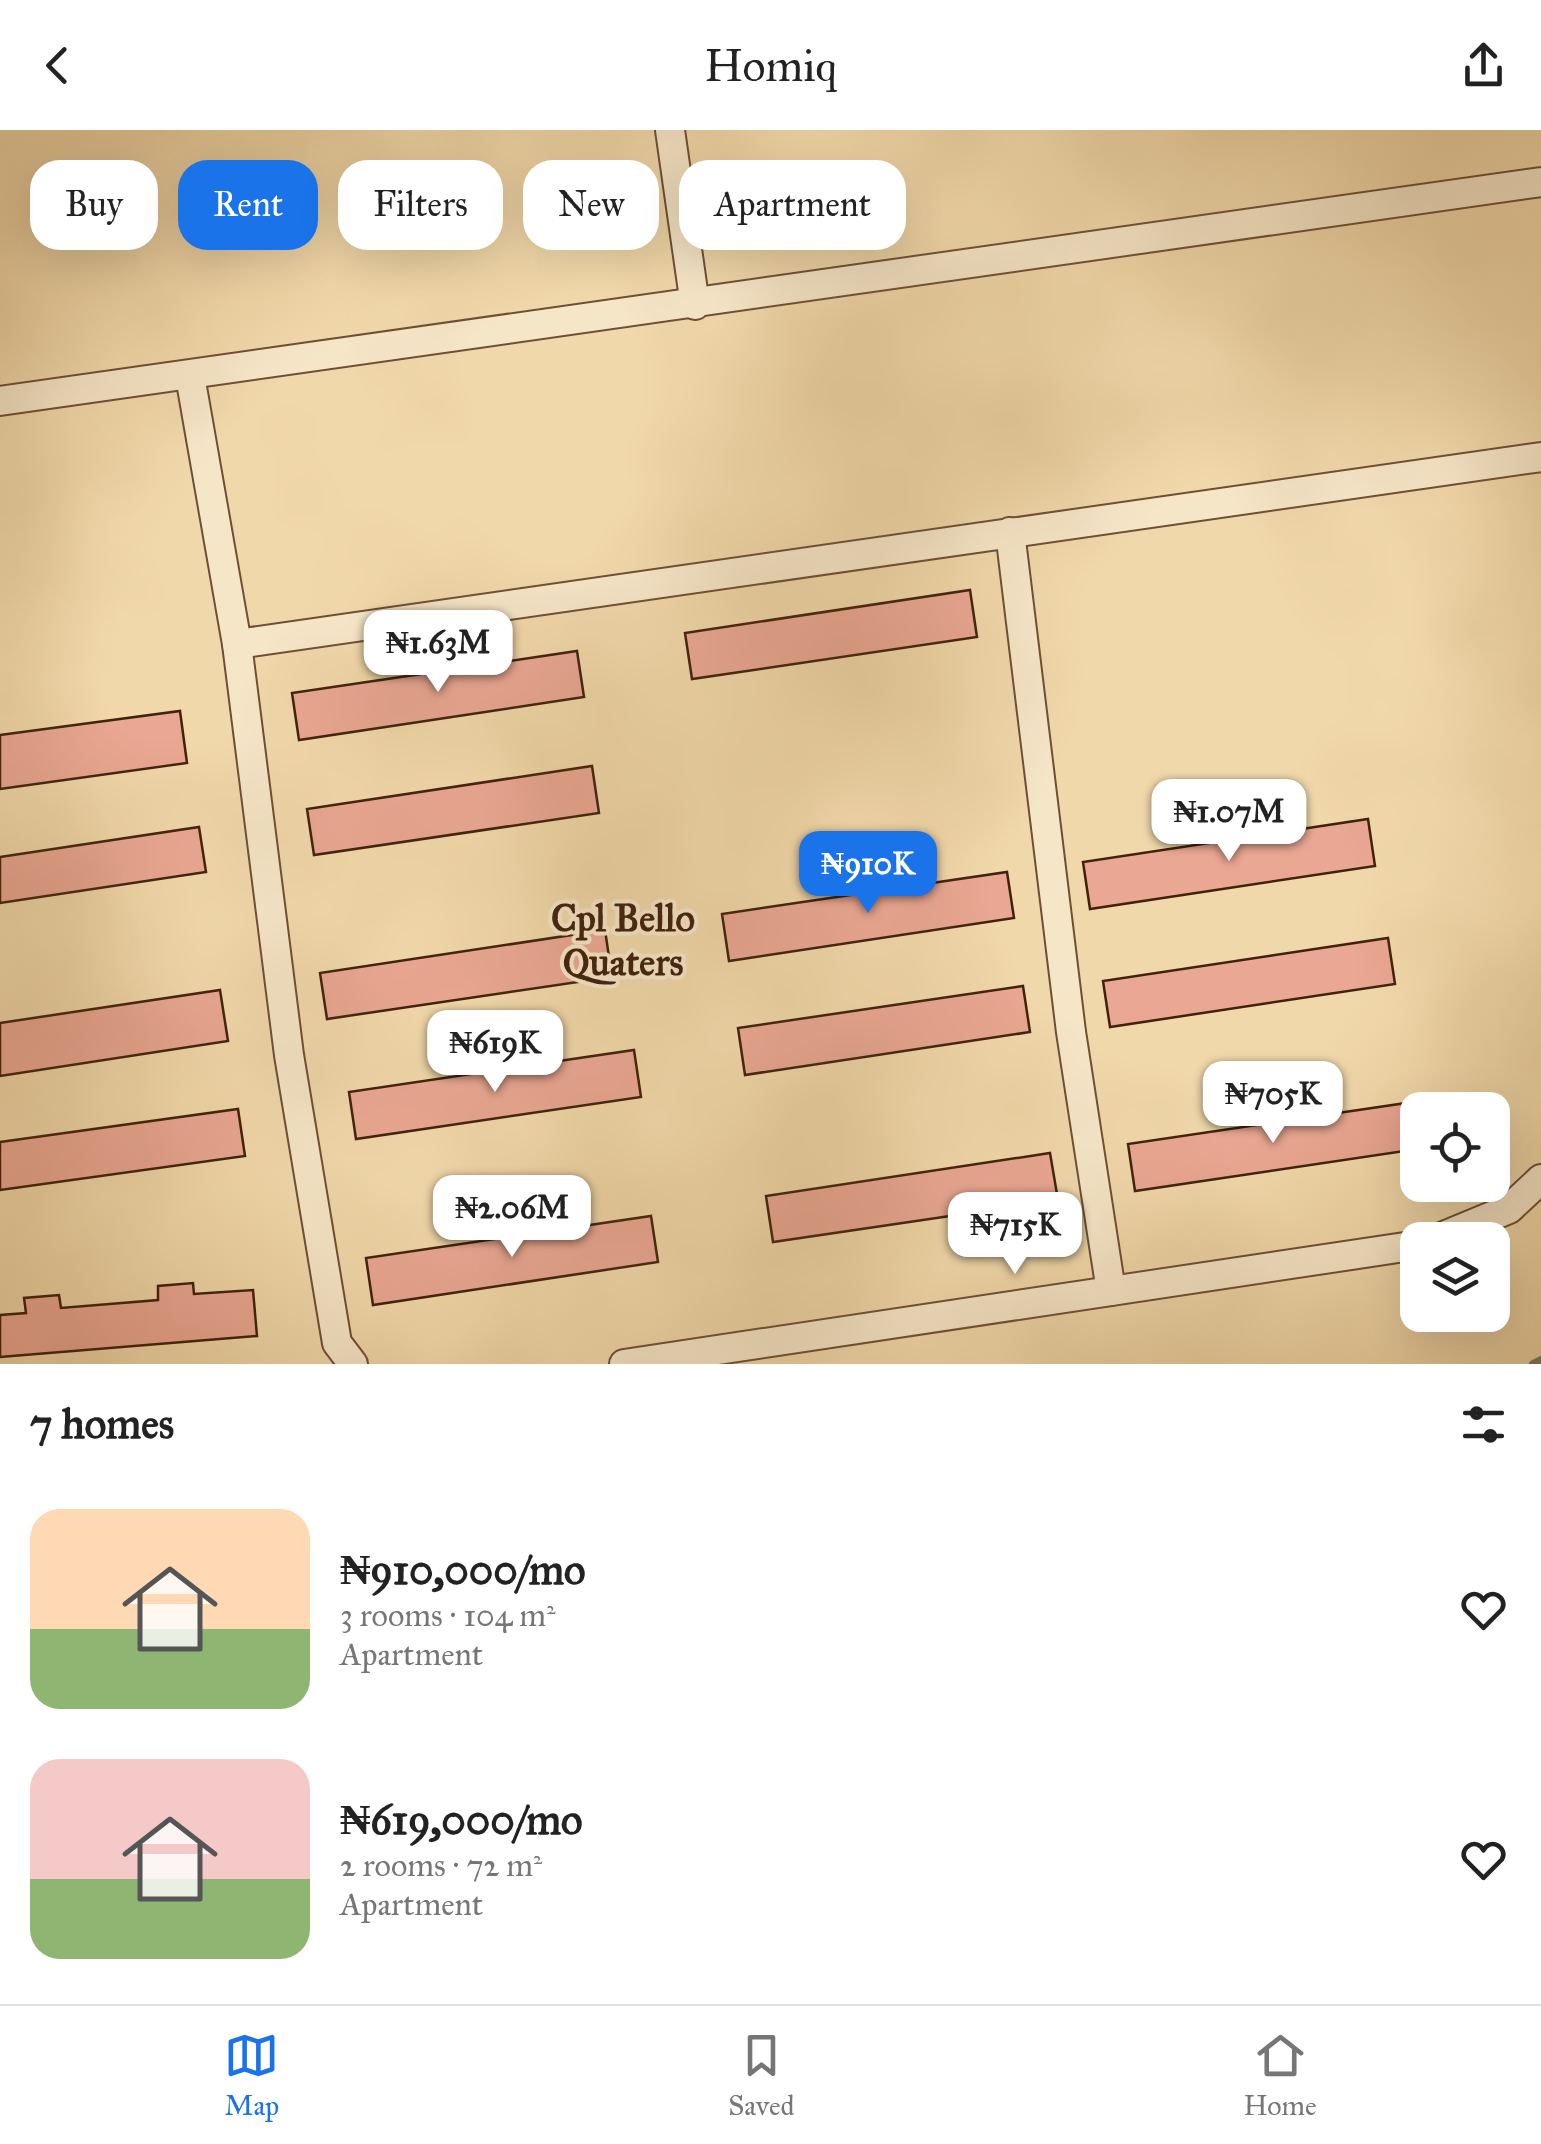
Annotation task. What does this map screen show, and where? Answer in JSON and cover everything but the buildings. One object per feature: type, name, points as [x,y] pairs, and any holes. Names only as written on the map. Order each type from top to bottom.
[{"type":"street","points":[[670,130],[695,304]]},
{"type":"street","points":[[0,401],[1541,182]]},
{"type":"street","points":[[190,376],[238,644],[289,1055],[338,1343],[353,1364]]},
{"type":"street","points":[[238,644],[1541,457]]},
{"type":"street","points":[[1010,532],[1070,1032],[1112,1291]]},
{"type":"street","points":[[1478,1222],[1509,1209],[1541,1179]]},
{"type":"street","points":[[624,1364],[1400,1250]]},
{"type":"waterway","points":[[1533,1364],[1541,1360]]},
{"type":"district","name":"Cpl Bello Quaters","points":[[623,940]]}]
